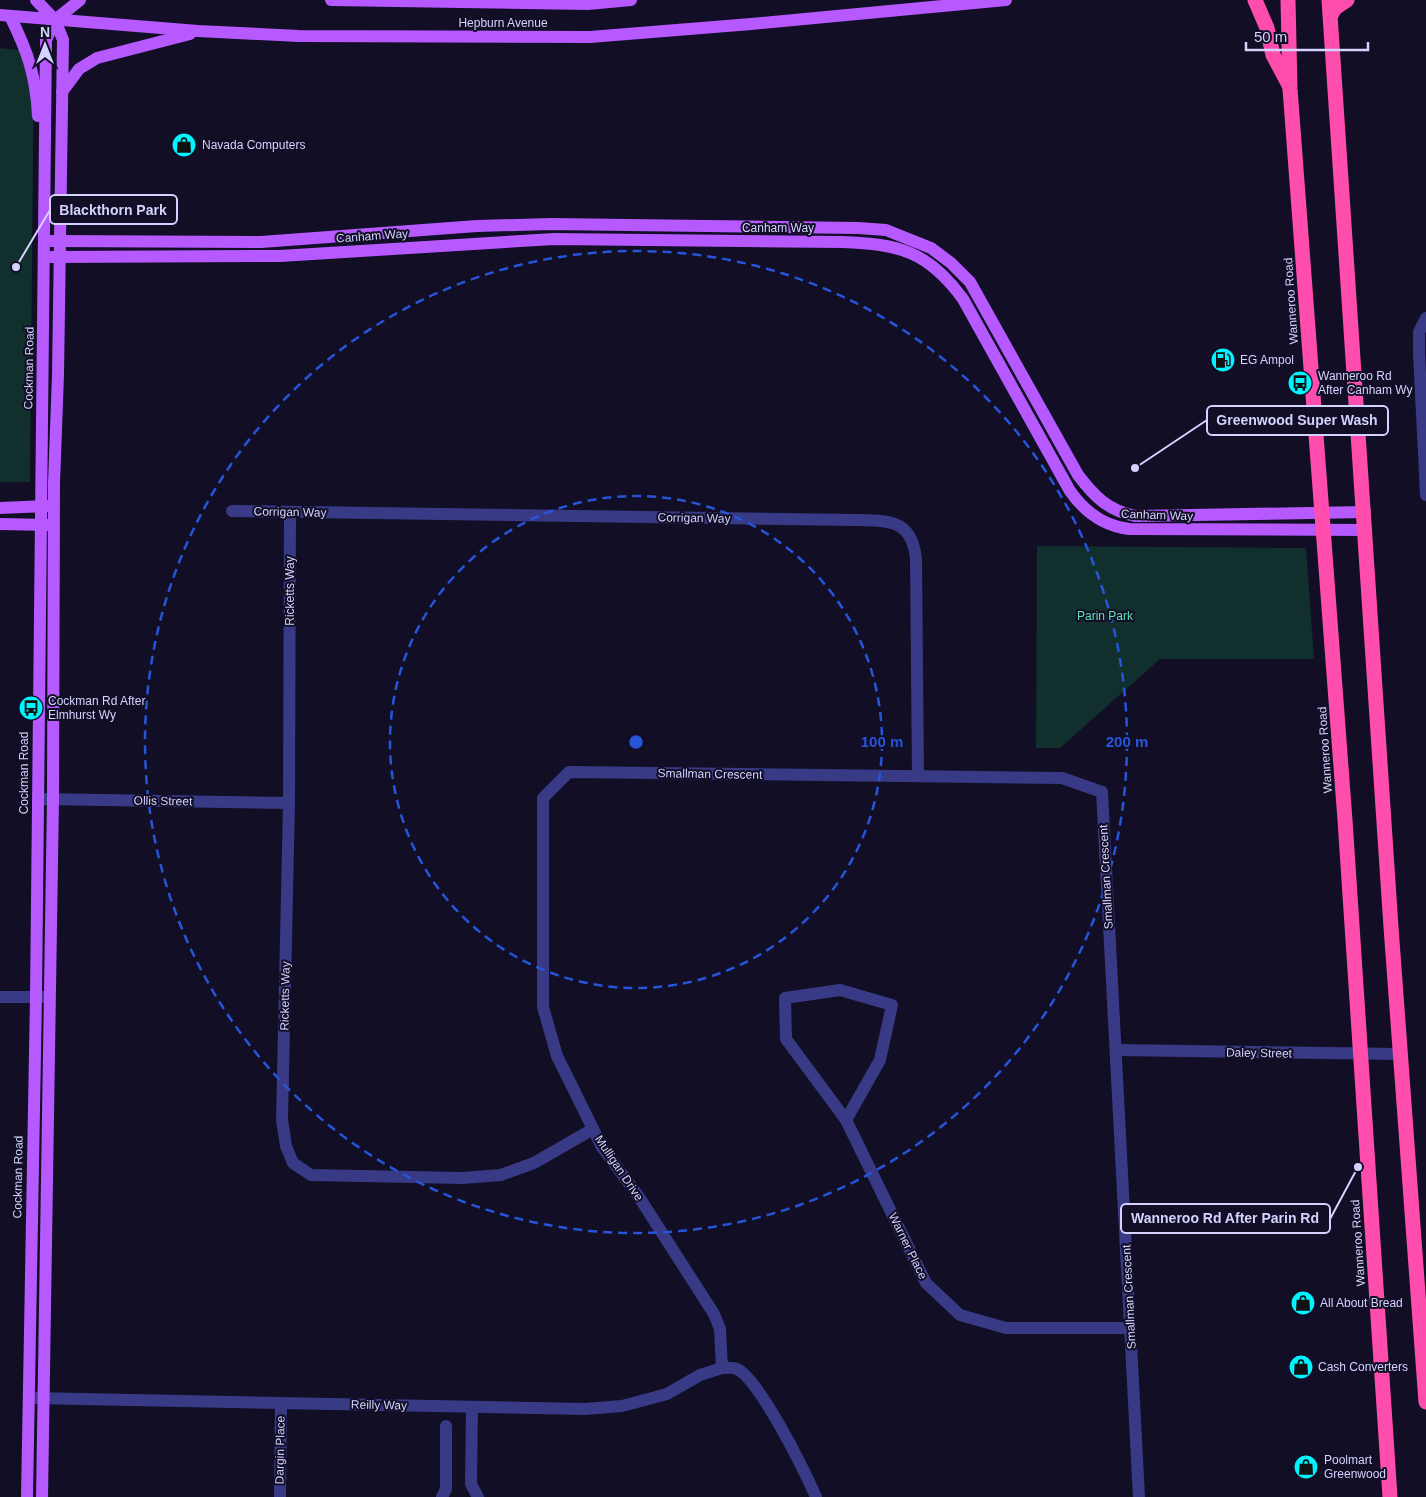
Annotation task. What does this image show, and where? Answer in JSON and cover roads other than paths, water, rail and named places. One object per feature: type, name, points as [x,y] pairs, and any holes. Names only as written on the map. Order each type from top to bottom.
[{"type":"highway","points":[[1255,0],[1267,28],[1273,55],[1290,89]]},
{"type":"highway","name":"Wanneroo Road","points":[[1288,0],[1290,89],[1361,1054],[1390,1497]]},
{"type":"highway","points":[[1347,0],[1336,8],[1330,7],[1426,1402]]},
{"type":"main road","name":"Cockman Road","points":[[36,0],[55,20],[63,40],[59,257],[37,798],[43,997],[42,1497]]},
{"type":"main road","points":[[55,20],[80,0]]},
{"type":"main road","name":"Hepburn Avenue","points":[[331,0],[588,4],[631,0]]},
{"type":"main road","name":"Hepburn Avenue","points":[[5,16],[198,31],[299,36],[590,37],[1006,0]]},
{"type":"main road","points":[[5,16],[21,39],[36,85],[38,138],[46,160]]},
{"type":"main road","name":"Cockman Road","points":[[48,506],[44,257],[46,40],[55,20]]},
{"type":"main road","points":[[62,92],[79,69],[97,58],[198,31]]},
{"type":"main road","name":"Canham Way","points":[[44,240],[261,242],[477,226],[551,224],[767,226],[886,230],[908,237],[931,248],[951,263],[970,282],[1078,475],[1094,496],[1105,505],[1124,514],[1136,516],[1365,512]]},
{"type":"main road","name":"Canham Way","points":[[44,257],[280,256],[554,239],[842,242],[885,245],[910,252],[930,262],[951,283],[963,299],[1070,492],[1101,521],[1118,528],[1129,529],[1366,530]]},
{"type":"main road","points":[[0,508],[48,506]]},
{"type":"main road","points":[[0,524],[47,525]]},
{"type":"main road","name":"Cockman Road","points":[[27,1497],[28,1398],[43,997],[54,799],[47,525]]},
{"type":"street","points":[[1426,318],[1419,332],[1426,495]]},
{"type":"street","name":"Corrigan Way","points":[[232,511],[857,520],[895,523],[911,536],[916,559],[918,776]]},
{"type":"street","name":"Ricketts Way","points":[[290,512],[289,803],[282,1120],[286,1146],[293,1163],[311,1175],[462,1178],[501,1175],[534,1163],[593,1129]]},
{"type":"street","name":"Smallman Crescent","points":[[569,772],[1062,778],[1102,792],[1139,1497]]},
{"type":"street","name":"Mulligan Drive","points":[[569,772],[543,798],[543,1006],[557,1056],[602,1146],[639,1197],[714,1314],[720,1329],[722,1368]]},
{"type":"street","name":"Ollis Street","points":[[37,798],[289,803]]},
{"type":"street","name":"Warner Place","points":[[846,1120],[880,1060],[892,1005],[840,990],[785,998],[786,1040],[846,1120],[926,1283],[960,1314],[1006,1328],[1130,1328]]},
{"type":"street","points":[[0,997],[43,997]]},
{"type":"street","name":"Daley Street","points":[[1116,1050],[1401,1054]]},
{"type":"street","points":[[722,1368],[737,1369],[750,1382],[799,1458],[816,1497]]},
{"type":"street","name":"Reilly Way","points":[[28,1398],[585,1409],[622,1406],[667,1394],[700,1375],[722,1368]]},
{"type":"street","name":"Dargin Place","points":[[280,1497],[281,1404]]},
{"type":"street","points":[[472,1407],[471,1484],[478,1497]]},
{"type":"street","points":[[442,1497],[446,1489],[446,1426]]},
{"type":"place","name":"Navada Computers","points":[[184,145]]},
{"type":"place","name":"Blackthorn Park","points":[[16,267]]},
{"type":"place","name":"EG Ampol","points":[[1223,360]]},
{"type":"place","name":"Wanneroo Rd After Canham Wy","points":[[1300,383]]},
{"type":"place","name":"Greenwood Super Wash","points":[[1135,468]]},
{"type":"place","name":"Cockman Rd After Elmhurst Wy","points":[[31,708]]},
{"type":"place","name":"Wanneroo Rd After Parin Rd","points":[[1358,1167]]},
{"type":"place","name":"All About Bread","points":[[1303,1303]]},
{"type":"place","name":"Cash Converters","points":[[1301,1367]]},
{"type":"place","name":"Poolmart Greenwood","points":[[1306,1467]]},
{"type":"park label","name":"Parin Park","points":[[1105,616]]}]
